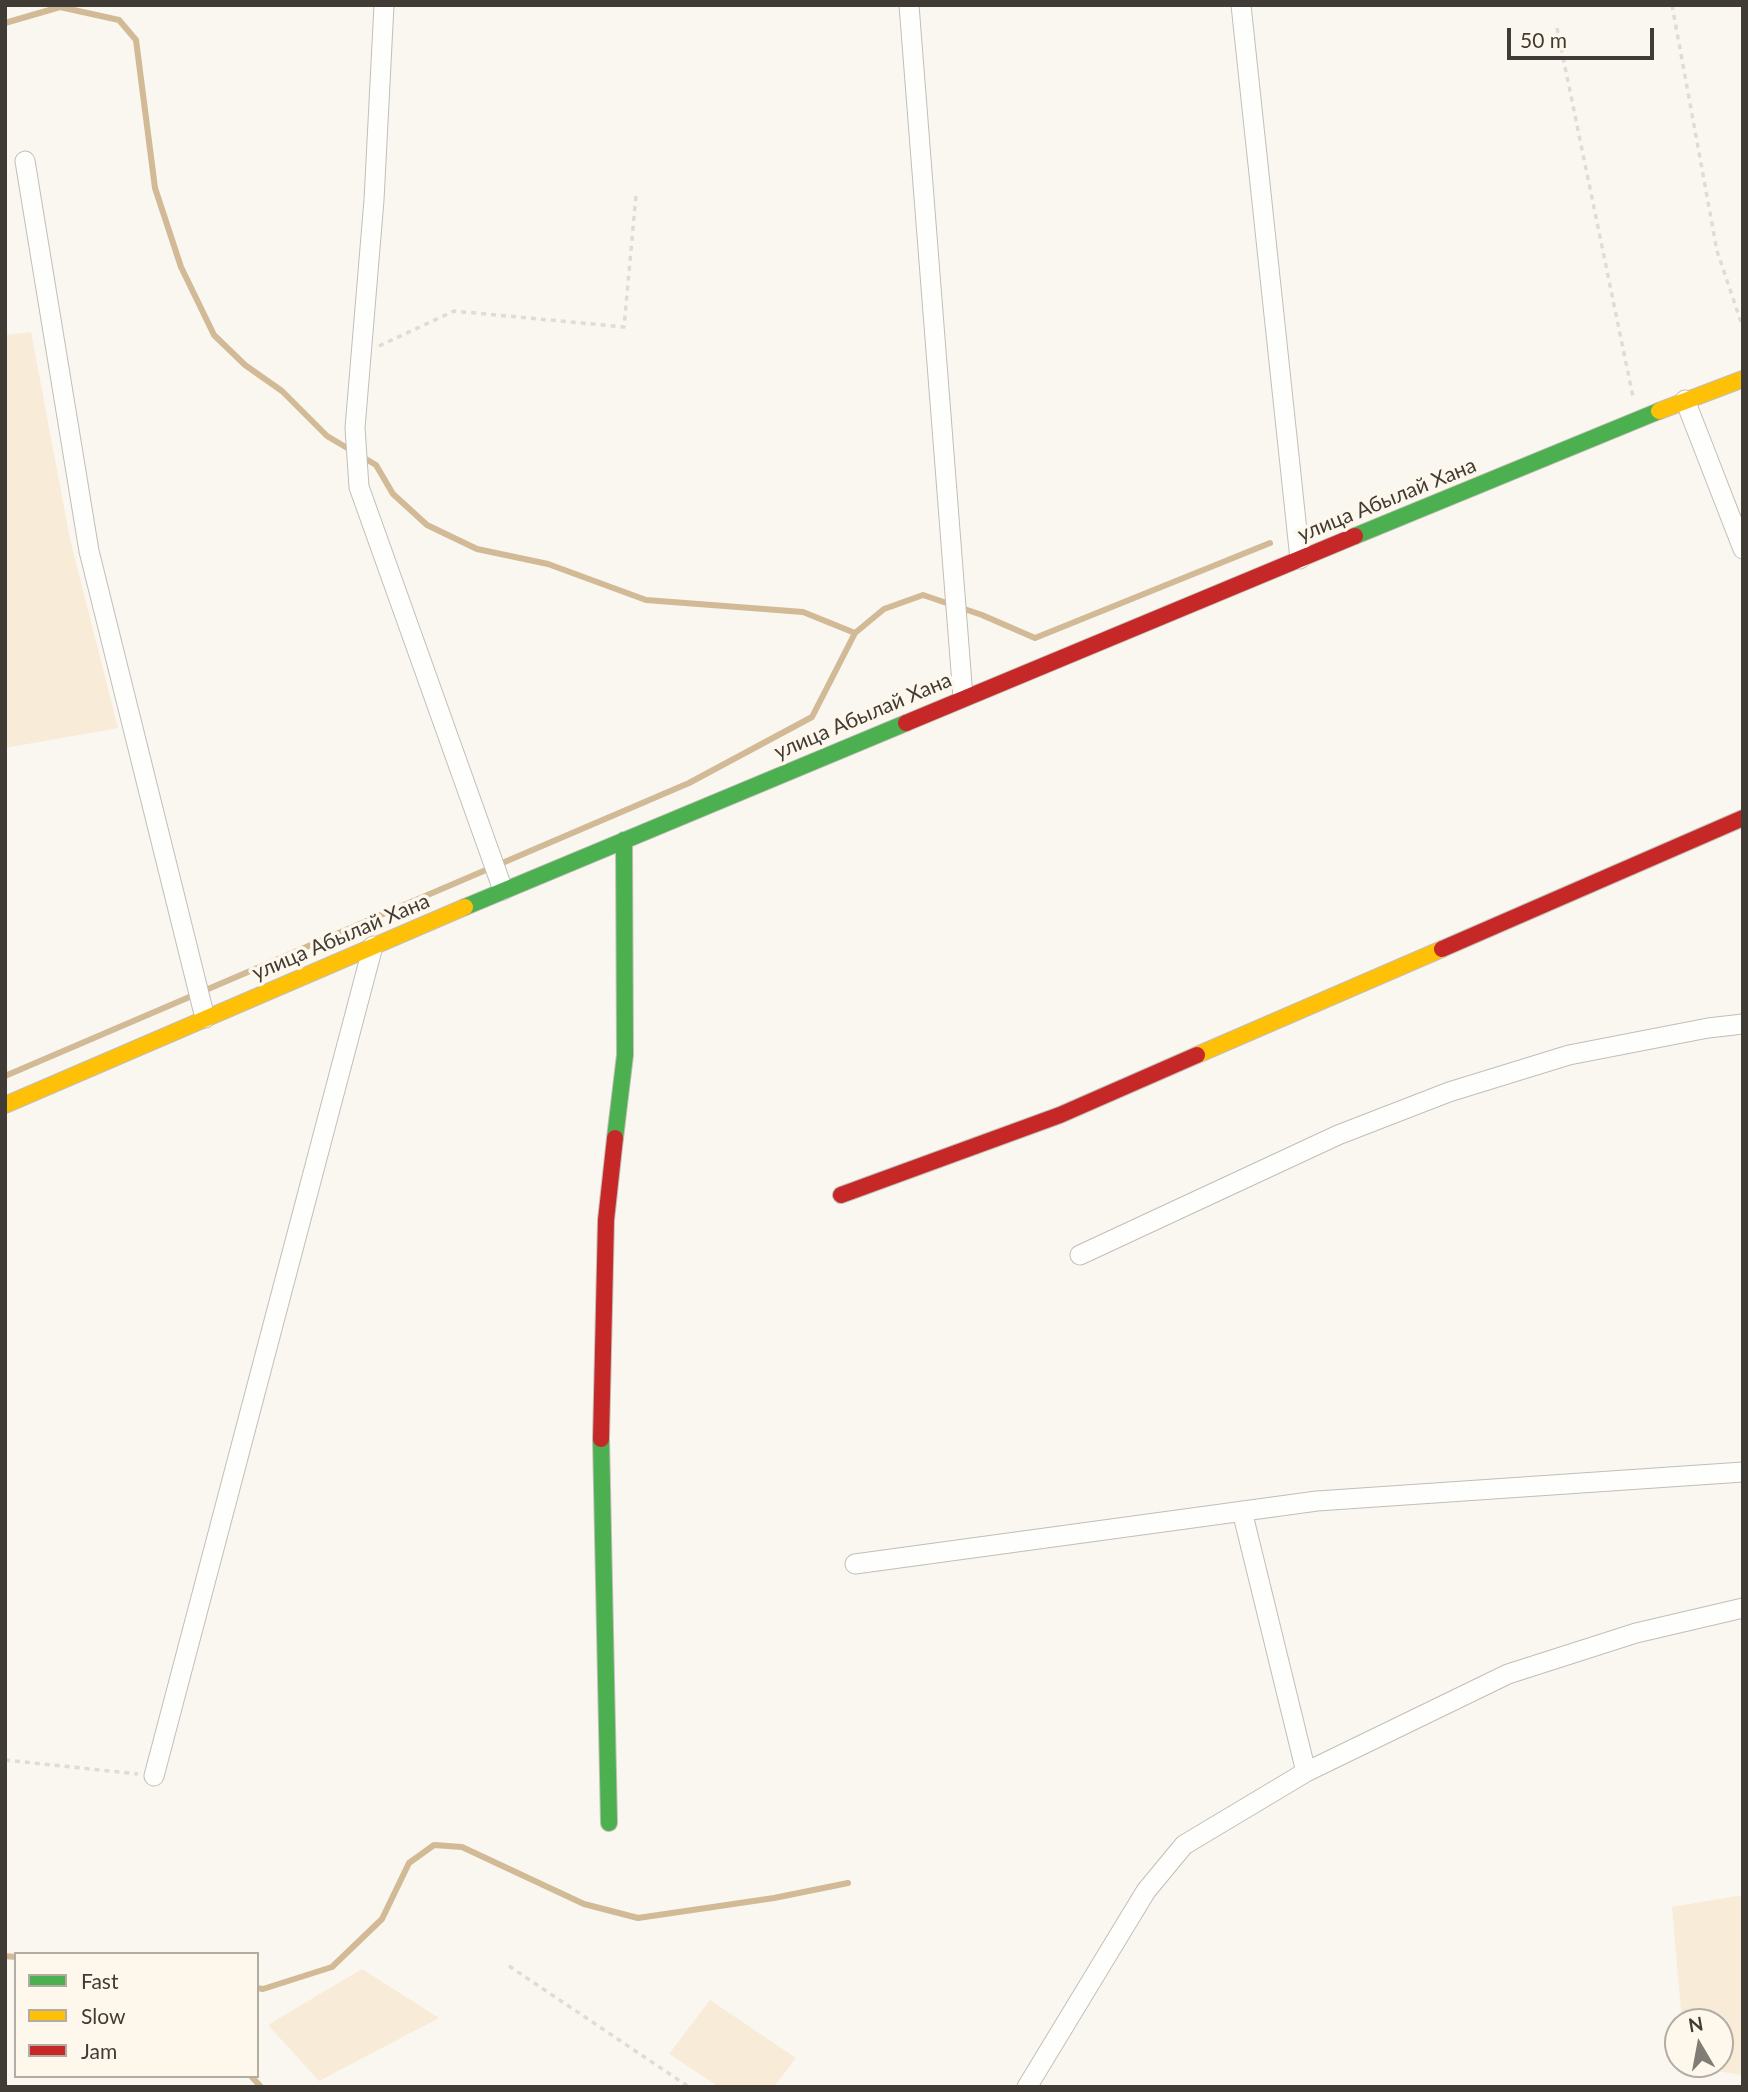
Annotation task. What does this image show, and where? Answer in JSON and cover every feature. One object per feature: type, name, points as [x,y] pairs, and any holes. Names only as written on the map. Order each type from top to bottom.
[{"type":"street","points":[[384,5],[374,200],[355,428],[359,487],[503,890]]},
{"type":"street","points":[[909,5],[962,697]]},
{"type":"street","points":[[1241,5],[1300,559]]},
{"type":"street","points":[[25,161],[89,551],[205,1018]]},
{"type":"street","name":"улица Абылай Хана","points":[[5,1105],[503,890],[962,697],[1638,419],[1743,379]]},
{"type":"street","points":[[1685,400],[1743,549]]},
{"type":"street","points":[[841,1195],[1060,1115],[1743,818]]},
{"type":"street","points":[[609,1823],[600,1402],[606,1220],[625,1055],[624,840]]},
{"type":"street","points":[[154,1776],[373,946]]},
{"type":"street","points":[[1080,1255],[1338,1135],[1449,1093],[1569,1055],[1743,1024]]},
{"type":"street","points":[[855,1564],[1317,1501],[1743,1472]]},
{"type":"street","points":[[1242,1511],[1306,1772]]},
{"type":"street","points":[[1027,2087],[1146,1891],[1184,1845],[1306,1772],[1508,1674],[1636,1633],[1743,1608]]},
{"type":"path","points":[[1672,5],[1717,251],[1743,328]]},
{"type":"path","points":[[1557,28],[1638,419]]},
{"type":"path","points":[[361,355],[454,311],[624,327],[636,195]]},
{"type":"path","points":[[5,1760],[154,1776]]},
{"type":"path","points":[[509,1966],[689,2087]]},
{"type":"shaded area","points":[[31,332],[70,539],[118,728],[5,748],[5,335]]},
{"type":"shaded area","points":[[1743,1895],[1743,2075],[1734,2074],[1734,2008],[1681,2008],[1672,1907]]},
{"type":"shaded area","points":[[362,1969],[439,2018],[319,2081],[268,2025]]},
{"type":"shaded area","points":[[710,2000],[796,2058],[774,2087],[719,2087],[669,2054]]},
{"type":"waterway","points":[[5,23],[60,7],[119,20],[136,40],[155,188],[181,267],[214,335],[245,365],[282,391],[327,436],[376,465],[393,494],[427,525],[477,549],[548,564],[646,600],[803,612],[855,633]]},
{"type":"waterway","points":[[5,1076],[689,783],[812,717],[855,633],[884,609],[923,595],[982,615],[1035,638],[1270,543]]},
{"type":"waterway","points":[[259,1988],[332,1967],[382,1919],[409,1863],[434,1845],[462,1847],[584,1904],[638,1918],[774,1898],[848,1883]]},
{"type":"waterway","points":[[5,1956],[14,1957]]},
{"type":"waterway","points":[[253,2078],[261,2087]]},
{"type":"traffic: fast","points":[[1355,536],[1659,411]]},
{"type":"traffic: fast","points":[[465,907],[906,723]]},
{"type":"traffic: fast","points":[[615,1138],[625,1055],[624,840]]},
{"type":"traffic: fast","points":[[601,1439],[609,1823]]},
{"type":"traffic: slow","points":[[1659,411],[1743,379]]},
{"type":"traffic: slow","points":[[5,1105],[465,907]]},
{"type":"traffic: slow","points":[[1197,1055],[1442,949]]},
{"type":"traffic: jam","points":[[906,723],[1355,536]]},
{"type":"traffic: jam","points":[[1442,949],[1743,818]]},
{"type":"traffic: jam","points":[[841,1195],[1060,1115],[1197,1055]]},
{"type":"traffic: jam","points":[[601,1439],[606,1220],[615,1138]]}]
